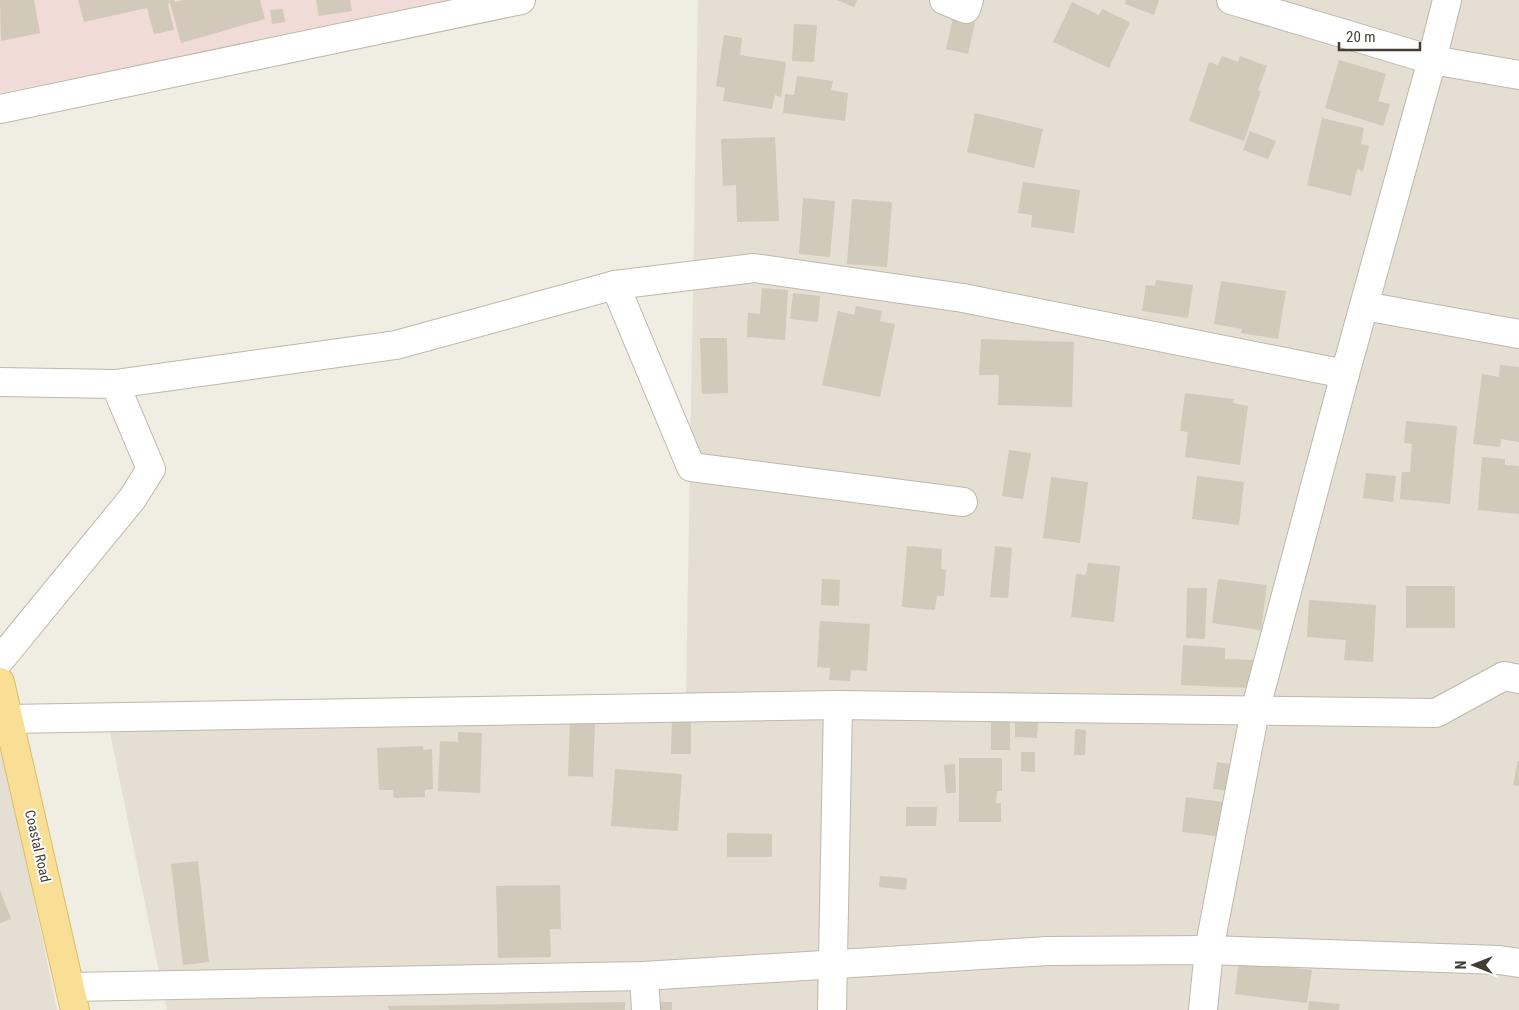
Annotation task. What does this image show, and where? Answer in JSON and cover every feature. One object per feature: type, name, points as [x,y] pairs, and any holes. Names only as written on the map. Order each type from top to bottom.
[{"type":"main road","name":"Coastal Road","points":[[0,682],[73,999]]},
{"type":"street","points":[[0,109],[521,0]]},
{"type":"street","points":[[944,0],[966,8],[969,0]]},
{"type":"street","points":[[1231,0],[1432,60],[1519,74]]},
{"type":"street","points":[[1203,1010],[1209,950],[1255,711],[1447,0]]},
{"type":"street","points":[[0,382],[115,384],[396,345],[615,285],[754,268],[963,298],[1345,374]]},
{"type":"street","points":[[615,285],[691,467],[963,502]]},
{"type":"street","points":[[1364,306],[1519,334]]},
{"type":"street","points":[[0,660],[132,499],[151,468],[115,384]]},
{"type":"street","points":[[8,718],[838,705],[1436,713],[1504,676],[1519,679]]},
{"type":"street","points":[[832,1010],[838,705]]},
{"type":"street","points":[[73,999],[644,976],[833,966],[1047,951],[1209,950],[1499,960],[1519,963]]},
{"type":"street","points":[[644,976],[646,1010]]},
{"type":"shaded area","points":[[0,0],[460,0],[0,93]]},
{"type":"shaded area","points":[[698,0],[1519,0],[1519,1010],[167,1010],[106,714],[686,695]]},
{"type":"shaded area","points":[[0,734],[57,1010],[0,1010]]},
{"type":"building","points":[[0,0],[34,0],[40,33],[1,41]]},
{"type":"building","points":[[78,0],[174,0],[175,2],[183,0],[260,0],[265,19],[181,43],[170,3],[168,4],[174,30],[154,34],[147,8],[84,22]]},
{"type":"building","points":[[316,0],[350,0],[352,11],[319,16]]},
{"type":"building","points":[[837,0],[857,0],[854,7]]},
{"type":"building","points":[[1126,0],[1159,0],[1154,15],[1125,4]]},
{"type":"building","points":[[1072,2],[1099,15],[1102,9],[1130,22],[1109,68],[1053,42]]},
{"type":"building","points":[[283,9],[285,22],[272,24],[270,10]]},
{"type":"building","points":[[953,18],[975,23],[968,54],[946,49]]},
{"type":"building","points":[[794,24],[817,25],[814,62],[792,61]]},
{"type":"building","points":[[724,35],[742,38],[740,55],[786,62],[781,97],[775,95],[772,109],[723,101],[725,88],[716,86]]},
{"type":"building","points":[[1222,56],[1238,62],[1240,56],[1267,66],[1258,90],[1261,91],[1244,141],[1189,121],[1209,62],[1218,65]]},
{"type":"building","points":[[1339,60],[1386,74],[1378,101],[1390,104],[1383,126],[1325,108]]},
{"type":"building","points":[[797,76],[833,81],[831,90],[848,93],[845,121],[783,113],[785,94],[794,95]]},
{"type":"building","points":[[975,113],[1043,129],[1034,168],[967,152]]},
{"type":"building","points":[[1322,118],[1364,128],[1361,144],[1369,146],[1363,171],[1357,169],[1351,196],[1307,185]]},
{"type":"building","points":[[1250,131],[1276,141],[1268,159],[1243,150]]},
{"type":"building","points":[[775,137],[779,221],[737,222],[736,185],[723,186],[721,139]]},
{"type":"building","points":[[1023,182],[1080,190],[1074,233],[1031,227],[1032,215],[1018,213]]},
{"type":"building","points":[[803,198],[835,201],[830,257],[799,254]]},
{"type":"building","points":[[852,199],[892,202],[887,267],[847,264]]},
{"type":"building","points":[[1156,280],[1193,285],[1188,318],[1142,311],[1146,285],[1155,286]]},
{"type":"building","points":[[1221,281],[1286,291],[1278,339],[1241,333],[1242,329],[1214,324]]},
{"type":"building","points":[[762,288],[788,290],[785,340],[747,337],[748,313],[760,314]]},
{"type":"building","points":[[793,293],[820,296],[818,322],[790,319]]},
{"type":"building","points":[[856,306],[882,311],[880,321],[895,324],[880,397],[822,385],[838,311],[854,315]]},
{"type":"building","points":[[700,338],[727,338],[728,393],[702,394]]},
{"type":"building","points":[[981,339],[1074,342],[1072,407],[998,405],[999,375],[979,375]]},
{"type":"building","points":[[1500,365],[1519,367],[1519,442],[1501,439],[1500,447],[1473,444],[1482,374],[1499,377]]},
{"type":"building","points":[[1185,393],[1234,399],[1233,403],[1248,406],[1240,465],[1185,457],[1188,432],[1180,431]]},
{"type":"building","points":[[1406,421],[1457,426],[1450,504],[1400,499],[1402,472],[1410,472],[1412,444],[1404,443]]},
{"type":"building","points":[[1009,450],[1031,453],[1023,499],[1002,496]]},
{"type":"building","points":[[1482,457],[1505,459],[1505,465],[1519,466],[1519,514],[1478,510]]},
{"type":"building","points":[[1366,473],[1396,476],[1393,502],[1363,498]]},
{"type":"building","points":[[1197,476],[1244,482],[1239,525],[1192,519]]},
{"type":"building","points":[[1051,477],[1088,482],[1080,543],[1043,538]]},
{"type":"building","points":[[907,546],[942,549],[941,569],[946,570],[944,596],[937,596],[935,610],[902,607]]},
{"type":"building","points":[[995,546],[1012,548],[1008,598],[990,597]]},
{"type":"building","points":[[1088,563],[1120,566],[1114,622],[1071,617],[1076,574],[1086,575]]},
{"type":"building","points":[[822,579],[840,580],[839,606],[821,605]]},
{"type":"building","points":[[1218,579],[1267,585],[1261,630],[1212,623]]},
{"type":"building","points":[[1406,586],[1455,586],[1455,628],[1406,628]]},
{"type":"building","points":[[1187,588],[1207,588],[1205,639],[1186,638]]},
{"type":"building","points":[[1309,600],[1376,605],[1373,662],[1344,660],[1346,640],[1307,637]]},
{"type":"building","points":[[820,621],[870,624],[867,671],[851,670],[850,681],[829,680],[830,668],[817,667]]},
{"type":"building","points":[[1183,645],[1225,648],[1225,659],[1253,660],[1252,688],[1181,685]]},
{"type":"building","points":[[672,720],[691,721],[691,754],[671,754]]},
{"type":"building","points":[[991,720],[1010,720],[1010,750],[991,750]]},
{"type":"building","points":[[570,722],[595,722],[593,777],[568,776]]},
{"type":"building","points":[[1015,722],[1038,723],[1037,738],[1015,737]]},
{"type":"building","points":[[1075,729],[1086,730],[1085,755],[1074,755]]},
{"type":"building","points":[[458,732],[482,733],[480,793],[438,791],[440,741],[458,742]]},
{"type":"building","points":[[423,746],[423,750],[432,749],[433,789],[425,790],[425,797],[394,798],[393,790],[379,790],[377,748]]},
{"type":"building","points":[[1021,752],[1035,752],[1035,772],[1021,771]]},
{"type":"building","points":[[959,758],[1002,758],[1002,791],[997,791],[996,803],[1001,803],[1001,822],[959,822]]},
{"type":"building","points":[[1519,761],[1519,786],[1513,785]]},
{"type":"building","points":[[1217,762],[1240,766],[1235,792],[1213,789]]},
{"type":"building","points":[[955,764],[956,793],[946,793],[944,765]]},
{"type":"building","points":[[615,769],[682,774],[678,831],[611,826]]},
{"type":"building","points":[[1186,797],[1231,803],[1229,818],[1220,818],[1219,827],[1224,845],[1215,844],[1216,836],[1182,832]]},
{"type":"building","points":[[906,807],[937,807],[936,826],[906,826]]},
{"type":"building","points":[[727,833],[772,834],[772,857],[727,857]]},
{"type":"building","points":[[198,861],[209,962],[183,965],[171,864]]},
{"type":"building","points":[[880,876],[907,878],[906,890],[879,887]]},
{"type":"building","points":[[560,885],[561,929],[550,929],[551,957],[498,958],[496,886]]},
{"type":"building","points":[[0,890],[11,919],[0,923]]},
{"type":"building","points":[[1239,958],[1255,964],[1312,970],[1307,1003],[1235,994]]},
{"type":"building","points":[[1309,1001],[1340,1004],[1339,1010],[1308,1010]]},
{"type":"building","points":[[625,1002],[625,1010],[389,1010],[388,1006]]},
{"type":"building","points":[[649,1002],[672,1002],[672,1010],[650,1010]]}]
